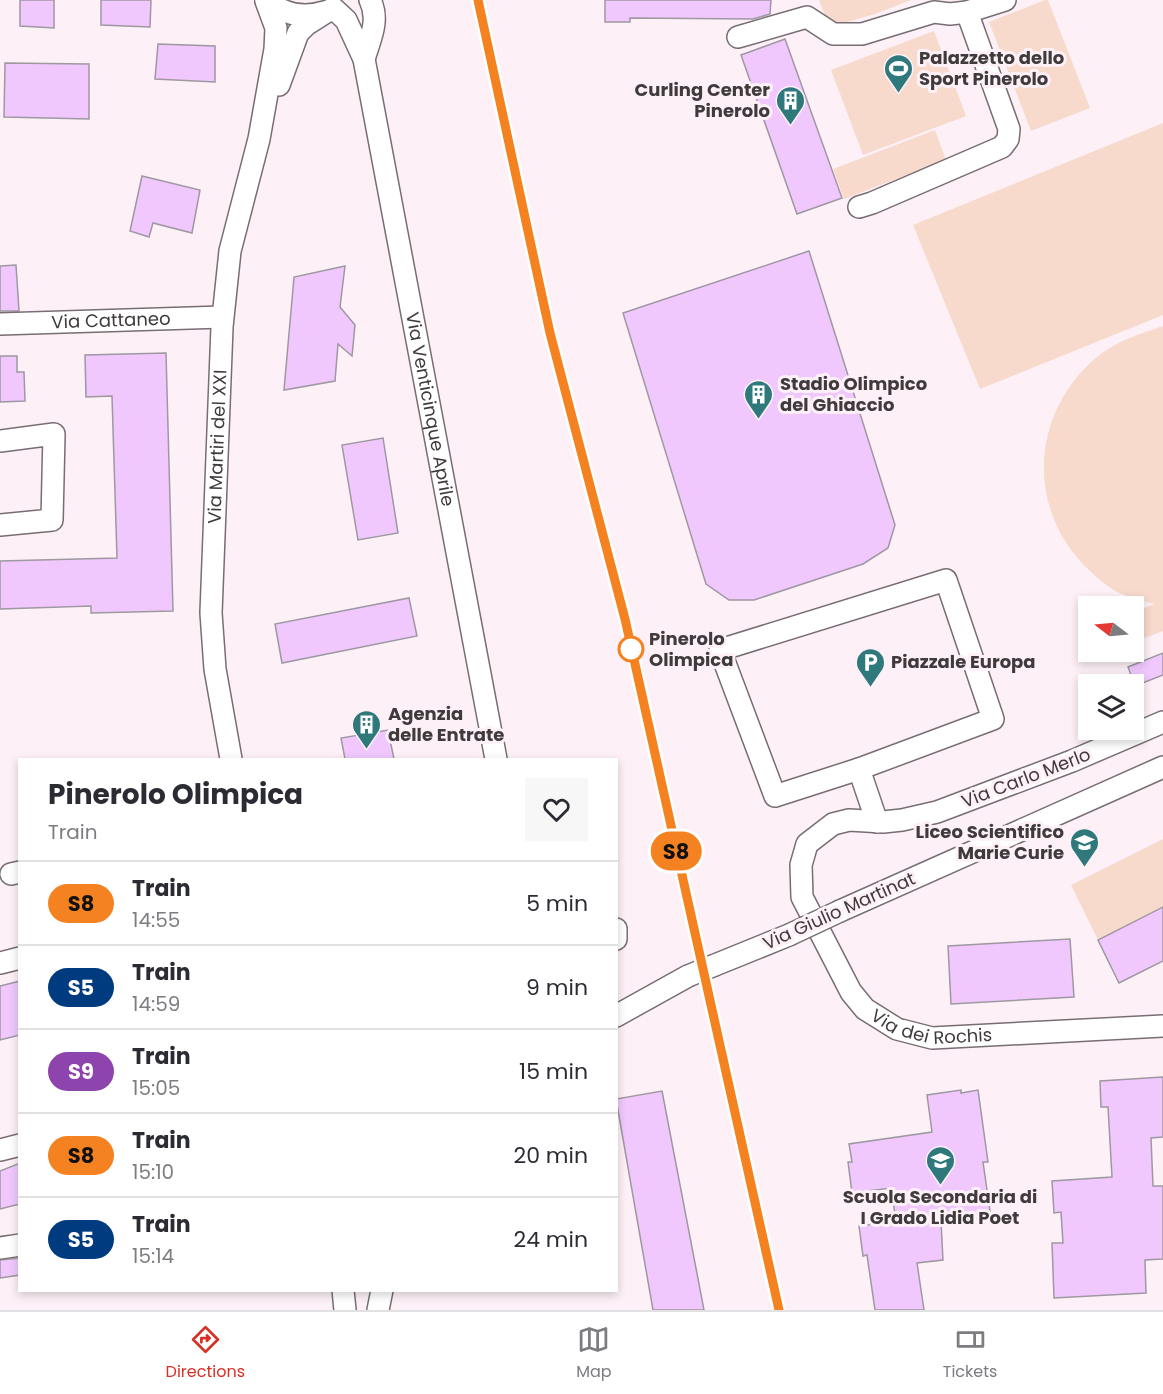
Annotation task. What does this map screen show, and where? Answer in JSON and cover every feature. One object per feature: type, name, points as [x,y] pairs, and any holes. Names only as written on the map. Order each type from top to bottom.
[{"type":"street","name":"Via Martiri del XXI","points":[[266,0],[277,9],[302,16],[335,6]]},
{"type":"street","name":"Via Martiri del XXI","points":[[231,758],[215,669],[211,613],[222,317],[230,251],[259,139],[276,39],[276,28],[266,0]]},
{"type":"street","points":[[364,59],[375,23],[375,10],[370,0]]},
{"type":"street","points":[[738,37],[807,17],[832,34],[862,34],[934,12],[950,14],[967,12],[1005,0]]},
{"type":"street","points":[[335,6],[346,20],[364,59]]},
{"type":"street","name":"Via Martiri del XXI","points":[[259,139],[298,33],[335,6]]},
{"type":"street","points":[[859,207],[1002,147],[1008,139],[1009,129],[967,12]]},
{"type":"street","name":"Via Venticinque Aprile","points":[[364,59],[496,758]]},
{"type":"street","name":"Via Cattaneo","points":[[0,324],[222,317]]},
{"type":"street","points":[[0,441],[54,434],[52,520],[0,525]]},
{"type":"street","points":[[946,580],[993,719],[858,769],[776,796],[720,650],[946,580]]},
{"type":"street","name":"Via Carlo Merlo","points":[[801,865],[807,844],[833,824],[849,819],[877,822],[902,820],[937,812],[1072,761],[1163,722]]},
{"type":"street","name":"Via Giulio Martinat","points":[[618,1015],[688,976],[789,935],[1163,767]]},
{"type":"street","points":[[858,769],[877,822]]},
{"type":"street","name":"Via dei Rochis","points":[[801,865],[802,897],[851,992],[865,1009],[897,1029],[932,1038],[1163,1026]]},
{"type":"street","points":[[0,963],[18,958]]},
{"type":"street","points":[[0,1150],[18,1146]]},
{"type":"street","points":[[0,1248],[18,1245]]},
{"type":"street","points":[[378,1310],[382,1292]]},
{"type":"shaded area","points":[[819,0],[911,0],[837,25],[826,18]]},
{"type":"shaded area","points":[[1048,0],[1090,108],[1031,131],[989,22]]},
{"type":"shaded area","name":"Palazzetto dello Sport Pinerolo","points":[[934,31],[966,116],[863,155],[831,70]]},
{"type":"shaded area","points":[[1163,123],[1163,315],[980,389],[913,225]]},
{"type":"shaded area","name":"Palazzetto dello Sport Pinerolo","points":[[935,130],[946,160],[844,199],[833,169]]},
{"type":"shaded area","points":[[1163,326],[1163,631],[1144,638],[1144,608],[1154,604],[1144,601],[1144,596],[1127,596],[1115,591],[1093,574],[1069,547],[1054,520],[1046,492],[1044,463],[1048,434],[1058,406],[1075,380],[1097,357],[1128,338]]},
{"type":"shaded area","points":[[1163,839],[1163,907],[1098,940],[1071,885]]},
{"type":"building","points":[[20,0],[54,0],[54,28],[20,26]]},
{"type":"building","points":[[101,0],[151,0],[150,27],[101,25]]},
{"type":"building","points":[[605,0],[771,0],[770,14],[753,19],[630,18],[630,22],[605,22]]},
{"type":"building","name":"Curling Center Pinerolo","points":[[785,39],[842,198],[797,214],[741,55]]},
{"type":"building","points":[[158,44],[215,46],[215,82],[155,79]]},
{"type":"building","points":[[5,63],[89,64],[89,119],[4,117]]},
{"type":"building","points":[[142,176],[200,190],[192,233],[153,223],[149,237],[130,231]]},
{"type":"building","name":"Stadio Olimpico del Ghiaccio","points":[[809,251],[895,525],[888,548],[863,564],[754,600],[729,600],[706,584],[623,313]]},
{"type":"building","points":[[16,265],[19,311],[0,311],[0,266]]},
{"type":"building","points":[[345,266],[340,307],[355,325],[352,356],[338,344],[335,381],[284,390],[294,277]]},
{"type":"building","points":[[166,353],[173,611],[91,613],[91,606],[0,609],[0,561],[117,558],[112,396],[86,397],[85,355]]},
{"type":"building","points":[[0,356],[17,356],[17,372],[24,372],[25,401],[0,402]]},
{"type":"building","points":[[383,438],[398,533],[358,540],[342,445]]},
{"type":"building","points":[[409,598],[417,636],[282,663],[275,624]]},
{"type":"building","points":[[1163,653],[1163,675],[1144,682],[1144,674],[1131,674],[1128,667]]},
{"type":"building","name":"Agenzia delle Entrate","points":[[388,730],[394,758],[345,758],[341,738]]},
{"type":"building","points":[[1163,907],[1163,961],[1119,983],[1098,940]]},
{"type":"building","points":[[1070,939],[1074,997],[951,1004],[948,946]]},
{"type":"building","points":[[18,982],[18,1036],[0,1040],[0,986]]},
{"type":"building","points":[[1163,1077],[1163,1137],[1151,1138],[1153,1186],[1163,1186],[1163,1259],[1145,1260],[1146,1293],[1054,1298],[1052,1243],[1063,1243],[1061,1212],[1054,1213],[1052,1181],[1112,1177],[1108,1107],[1101,1107],[1100,1081]]},
{"type":"building","points":[[961,1090],[961,1093],[978,1090],[988,1162],[983,1162],[991,1218],[941,1222],[943,1260],[917,1263],[924,1310],[875,1310],[867,1255],[863,1256],[859,1226],[896,1221],[891,1188],[852,1193],[848,1162],[852,1162],[849,1144],[932,1132],[927,1095]]},
{"type":"building","points":[[662,1091],[704,1310],[653,1310],[618,1110],[618,1099]]},
{"type":"building","points":[[18,1164],[18,1204],[0,1209],[0,1171]]},
{"type":"building","points":[[18,1258],[18,1275],[0,1278],[0,1260]]},
{"type":"railway","points":[[478,0],[550,333],[625,619],[779,1310]]},
{"type":"train","name":"S8","points":[[478,0],[550,333],[625,619],[779,1310]]},
{"type":"place","name":"Palazzetto dello Sport Pinerolo","points":[[898,94]]},
{"type":"place","name":"Curling Center Pinerolo","points":[[791,126]]},
{"type":"place","name":"Stadio Olimpico del Ghiaccio","points":[[759,420]]},
{"type":"place","name":"Pinerolo Olimpica","points":[[631,649]]},
{"type":"place","name":"Piazzale Europa","points":[[870,688]]},
{"type":"place","name":"Agenzia delle Entrate","points":[[367,750]]},
{"type":"place","name":"Liceo Scientifico Marie Curie","points":[[1085,868]]},
{"type":"place","name":"Scuola Secondaria di I Grado Lidia Poet","points":[[940,1186]]}]
